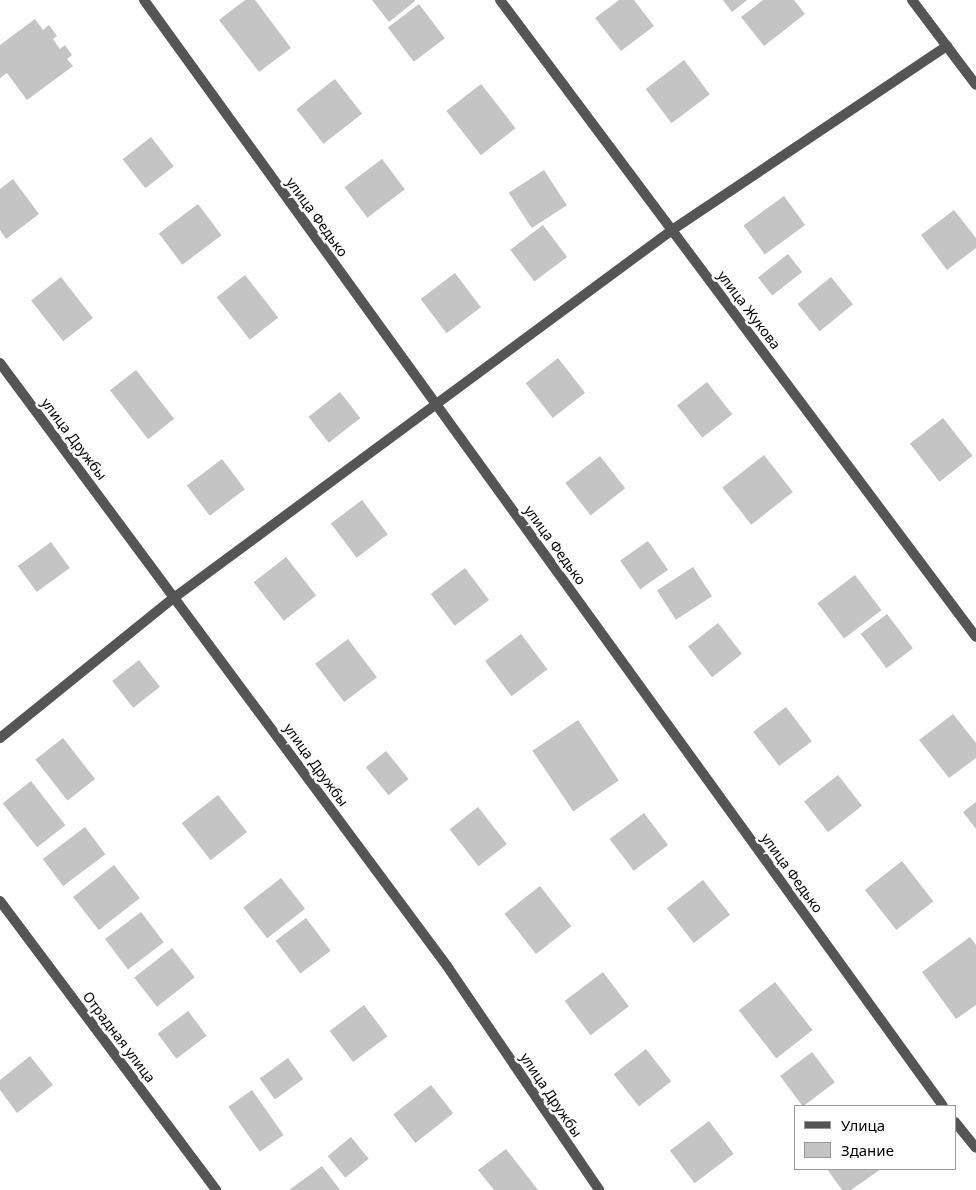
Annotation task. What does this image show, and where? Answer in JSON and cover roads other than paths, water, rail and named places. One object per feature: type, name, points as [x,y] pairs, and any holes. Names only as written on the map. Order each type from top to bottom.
[{"type":"street","name":"улица Федько","points":[[144,0],[942,1105]]},
{"type":"street","name":"улица Жукова","points":[[500,0],[976,637]]},
{"type":"street","points":[[912,0],[976,85]]},
{"type":"street","points":[[0,738],[175,597],[672,230],[946,46]]},
{"type":"street","name":"улица Дружбы","points":[[0,363],[447,966],[599,1190]]},
{"type":"street","name":"Отрадная улица","points":[[0,901],[216,1190]]},
{"type":"street","points":[[956,1123],[976,1148]]}]
